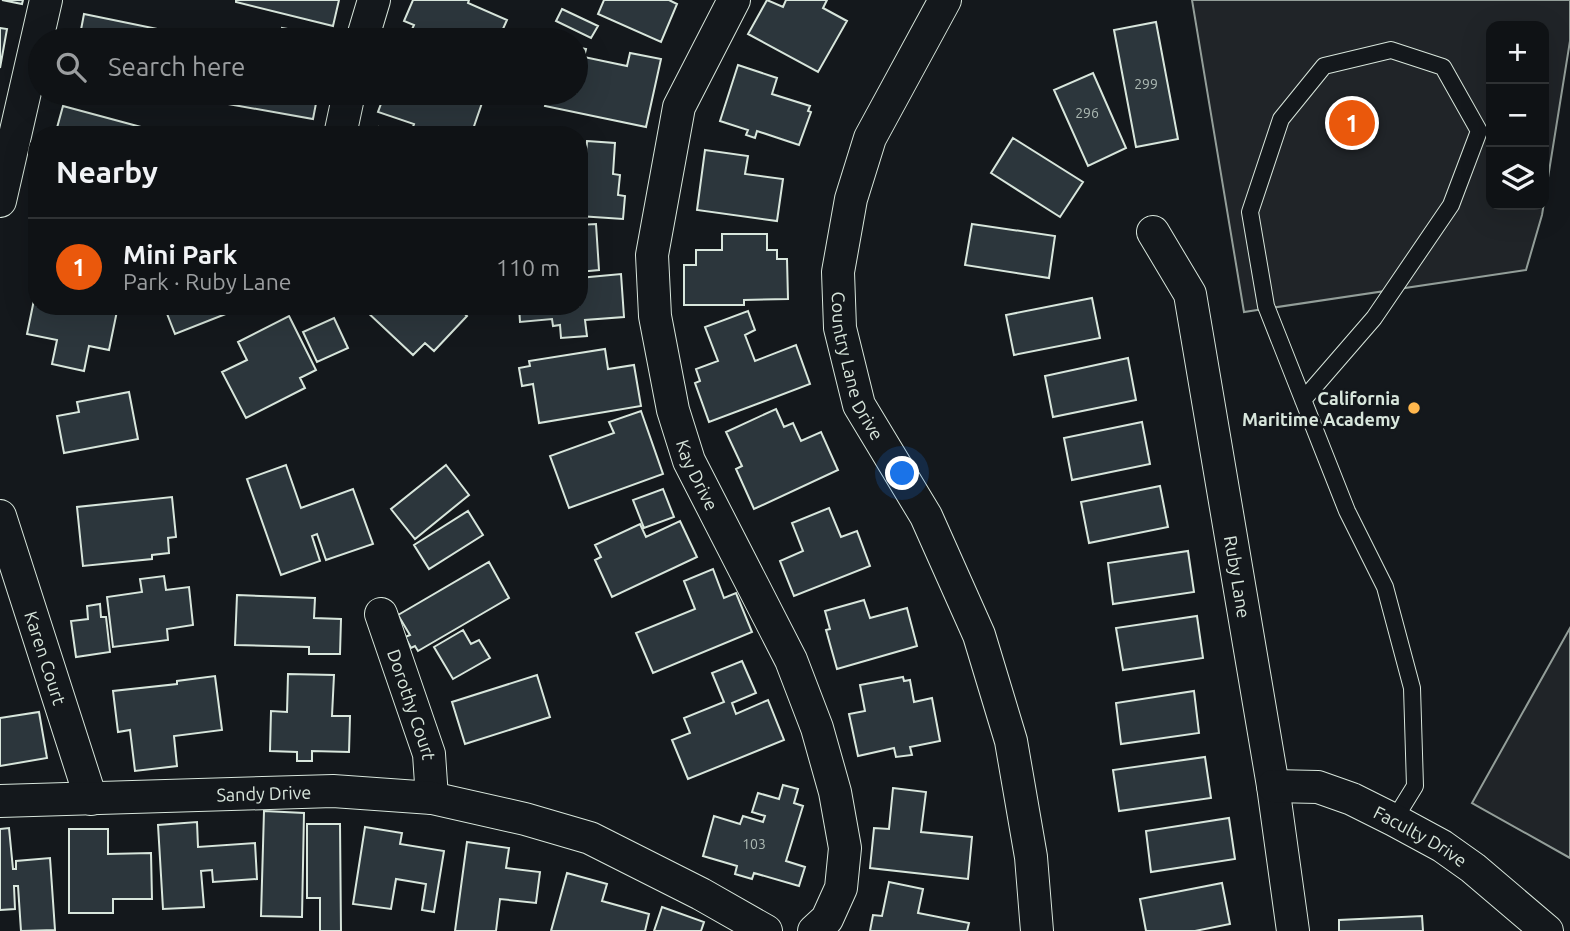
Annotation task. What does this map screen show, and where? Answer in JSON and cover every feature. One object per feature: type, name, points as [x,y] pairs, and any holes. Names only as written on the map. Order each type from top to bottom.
[{"type":"street","points":[[40,28],[46,0]]},
{"type":"street","points":[[366,28],[374,0]]},
{"type":"street","name":"Kay Drive","points":[[734,0],[678,107],[652,255],[655,316],[673,410],[689,461],[791,660],[817,728],[835,792],[845,848],[841,888],[828,919],[814,931]]},
{"type":"street","name":"Country Lane Drive","points":[[945,0],[870,138],[851,199],[838,272],[840,328],[859,405],[926,516],[979,635],[1011,741],[1031,857],[1037,931]]},
{"type":"street","points":[[0,201],[28,79]]},
{"type":"street","points":[[342,126],[346,105]]},
{"type":"street","name":"Ruby Lane","points":[[1153,232],[1190,294],[1272,786],[1293,931]]},
{"type":"street","name":"Karen Court","points":[[0,516],[91,799]]},
{"type":"street","name":"Dorothy Court","points":[[381,614],[429,754],[432,798]]},
{"type":"street","name":"Faculty Drive","points":[[1272,786],[1318,787],[1352,799],[1394,820],[1442,846],[1473,868],[1547,931]]},
{"type":"street","name":"Sandy Drive","points":[[0,801],[333,791],[432,798],[525,819],[590,838],[766,931]]},
{"type":"lane","points":[[1303,400],[1374,318],[1451,205],[1479,131],[1443,67],[1391,50],[1324,66],[1281,119],[1250,212],[1266,306],[1303,400],[1347,511],[1385,587],[1412,688],[1415,786],[1394,820]]},
{"type":"shaded area","points":[[1192,0],[1570,0],[1570,41],[1549,172],[1549,21],[1486,21],[1486,210],[1543,210],[1526,270],[1244,312]]},
{"type":"shaded area","points":[[1570,628],[1570,858],[1472,803]]},
{"type":"building","points":[[2,0],[23,0],[22,4]]},
{"type":"building","points":[[236,0],[339,0],[333,26]]},
{"type":"building","points":[[413,0],[469,0],[468,3],[507,20],[503,28],[413,28],[414,25],[404,21]]},
{"type":"building","points":[[604,0],[669,0],[677,4],[661,42],[598,14]]},
{"type":"building","points":[[767,0],[783,7],[786,0],[827,0],[823,8],[847,21],[818,72],[748,34]]},
{"type":"building","points":[[562,9],[598,26],[591,38],[588,37],[588,28],[570,28],[556,21]]},
{"type":"building","points":[[84,14],[153,28],[81,28]]},
{"type":"building","points":[[1156,22],[1178,139],[1136,147],[1114,30]]},
{"type":"building","points":[[0,28],[7,29],[0,68]]},
{"type":"building","points":[[630,53],[661,59],[646,127],[545,106],[588,105],[588,58],[627,66]]},
{"type":"building","points":[[738,65],[777,78],[772,94],[810,106],[808,111],[811,112],[799,145],[757,131],[755,138],[746,135],[748,130],[720,121]]},
{"type":"building","points":[[1093,73],[1126,148],[1088,166],[1054,90]]},
{"type":"building","points":[[234,105],[316,105],[313,119]]},
{"type":"building","points":[[381,105],[481,105],[474,126],[413,126],[414,124],[378,112]]},
{"type":"building","points":[[63,106],[137,126],[57,126]]},
{"type":"building","points":[[1013,138],[1083,182],[1060,217],[991,173]]},
{"type":"building","points":[[588,141],[615,143],[613,174],[620,175],[618,195],[625,196],[623,219],[588,217]]},
{"type":"building","points":[[705,150],[748,156],[745,174],[783,179],[777,221],[697,210]]},
{"type":"building","points":[[588,224],[596,224],[599,270],[588,271]]},
{"type":"building","points":[[972,224],[1055,236],[1049,278],[965,265]]},
{"type":"building","points":[[722,234],[767,234],[767,250],[777,250],[777,259],[787,259],[788,299],[744,300],[744,305],[684,305],[684,265],[696,265],[696,250],[722,250]]},
{"type":"building","points":[[621,274],[624,317],[585,320],[587,336],[561,338],[560,325],[553,326],[552,319],[520,322],[520,315],[588,315],[588,277]]},
{"type":"building","points":[[1092,298],[1100,338],[1014,355],[1006,315]]},
{"type":"building","points":[[748,311],[755,330],[745,335],[755,361],[796,345],[810,384],[709,422],[695,383],[700,381],[696,369],[718,361],[705,327]]},
{"type":"building","points":[[31,315],[116,315],[109,350],[89,346],[84,371],[52,364],[57,340],[27,334]]},
{"type":"building","points":[[168,315],[223,315],[175,334]]},
{"type":"building","points":[[370,315],[467,316],[434,351],[425,343],[413,355]]},
{"type":"building","points":[[289,316],[316,370],[300,378],[305,388],[246,418],[222,372],[247,360],[238,342]]},
{"type":"building","points":[[334,318],[348,348],[317,362],[303,332]]},
{"type":"building","points":[[605,349],[608,369],[634,365],[641,406],[539,423],[533,384],[522,386],[519,368],[530,366],[529,361]]},
{"type":"building","points":[[1128,358],[1136,400],[1053,417],[1045,376]]},
{"type":"building","points":[[129,392],[138,439],[64,453],[57,416],[79,412],[77,402]]},
{"type":"building","points":[[776,409],[784,427],[793,423],[801,441],[821,432],[838,470],[754,509],[736,469],[742,466],[726,432]]},
{"type":"building","points":[[641,411],[663,474],[569,508],[550,456],[614,433],[609,422]]},
{"type":"building","points":[[1142,422],[1150,464],[1072,480],[1064,438]]},
{"type":"building","points":[[286,465],[301,508],[353,489],[373,544],[326,560],[317,534],[312,536],[320,561],[281,575],[247,479]]},
{"type":"building","points":[[446,465],[469,495],[415,539],[391,509]]},
{"type":"building","points":[[1160,486],[1168,527],[1089,543],[1081,502]]},
{"type":"building","points":[[663,489],[674,517],[644,528],[633,500]]},
{"type":"building","points":[[172,497],[176,537],[168,538],[169,553],[152,555],[152,559],[83,566],[77,507]]},
{"type":"building","points":[[829,508],[841,537],[857,531],[870,566],[794,596],[780,561],[803,551],[792,523]]},
{"type":"building","points":[[468,511],[483,535],[429,569],[414,545]]},
{"type":"building","points":[[680,521],[697,557],[612,597],[595,560],[601,557],[595,545],[640,524],[646,537]]},
{"type":"building","points":[[1188,551],[1194,592],[1113,604],[1108,563]]},
{"type":"building","points":[[489,562],[509,598],[418,651],[415,646],[411,648],[405,637],[410,635],[398,615]]},
{"type":"building","points":[[713,569],[724,598],[736,593],[752,632],[653,673],[636,633],[695,609],[684,581]]},
{"type":"building","points":[[164,576],[166,590],[189,587],[193,625],[167,629],[168,640],[113,647],[107,597],[142,592],[140,579]]},
{"type":"building","points":[[237,595],[315,598],[314,618],[341,619],[340,654],[309,654],[309,647],[235,645]]},
{"type":"building","points":[[864,600],[870,618],[907,608],[917,646],[837,669],[826,630],[830,629],[825,611]]},
{"type":"building","points":[[100,604],[101,617],[106,617],[110,652],[76,657],[71,621],[88,619],[87,606]]},
{"type":"building","points":[[1197,616],[1203,658],[1123,670],[1116,628]]},
{"type":"building","points":[[463,630],[471,644],[479,640],[490,658],[453,679],[434,647]]},
{"type":"building","points":[[742,661],[756,693],[732,703],[736,714],[768,700],[784,740],[688,779],[672,740],[690,733],[684,718],[724,702],[712,673]]},
{"type":"building","points":[[288,674],[334,675],[332,716],[350,716],[349,752],[312,751],[312,761],[297,761],[297,752],[270,751],[271,711],[287,712]]},
{"type":"building","points":[[537,675],[550,717],[465,744],[452,702]]},
{"type":"building","points":[[215,676],[222,730],[174,736],[177,766],[135,771],[130,730],[118,732],[113,691],[177,684],[177,681]]},
{"type":"building","points":[[903,677],[904,681],[910,680],[914,702],[932,698],[940,741],[910,747],[912,755],[896,757],[894,748],[858,756],[849,714],[865,711],[860,685]]},
{"type":"building","points":[[1194,691],[1199,733],[1121,744],[1116,703]]},
{"type":"building","points":[[39,712],[47,758],[0,766],[0,718]]},
{"type":"building","points":[[1205,757],[1211,798],[1119,811],[1113,770]]},
{"type":"building","points":[[783,785],[798,789],[794,803],[803,806],[786,861],[805,867],[799,886],[754,873],[752,879],[735,874],[737,866],[703,856],[714,816],[740,824],[743,816],[763,822],[765,816],[752,812],[758,793],[779,799]]},
{"type":"building","points":[[893,788],[926,792],[921,832],[972,837],[968,879],[870,868],[874,828],[889,829]]},
{"type":"building","points":[[264,811],[304,813],[302,917],[261,916]]},
{"type":"building","points":[[1229,818],[1235,859],[1151,872],[1146,831]]},
{"type":"building","points":[[197,822],[198,847],[255,843],[257,879],[213,882],[212,870],[201,871],[204,907],[163,909],[158,825]]},
{"type":"building","points":[[307,824],[340,824],[341,931],[320,931],[320,898],[307,898]]},
{"type":"building","points":[[365,827],[402,833],[400,844],[444,851],[434,912],[422,910],[426,884],[396,879],[391,909],[353,904]]},
{"type":"building","points":[[9,828],[13,869],[16,869],[16,861],[50,858],[55,930],[21,931],[18,886],[14,886],[15,909],[0,910],[0,829]]},
{"type":"building","points":[[69,829],[108,829],[108,854],[151,853],[152,899],[113,899],[113,913],[69,913]]},
{"type":"building","points":[[467,842],[509,848],[506,868],[540,872],[536,903],[500,899],[496,931],[455,931]]},
{"type":"building","points":[[567,873],[607,884],[602,901],[649,914],[645,931],[551,931]]},
{"type":"building","points":[[889,882],[923,889],[918,913],[969,923],[967,931],[870,931],[873,915],[882,916]]},
{"type":"building","points":[[1222,883],[1230,924],[1195,931],[1146,931],[1140,899]]},
{"type":"building","points":[[662,907],[704,922],[701,931],[654,931]]},
{"type":"building","points":[[1422,916],[1423,931],[1339,931],[1339,920]]},
{"type":"place","name":"Mini Park","points":[[1352,123]]},
{"type":"place","name":"California Maritime Academy","points":[[1414,408]]}]
